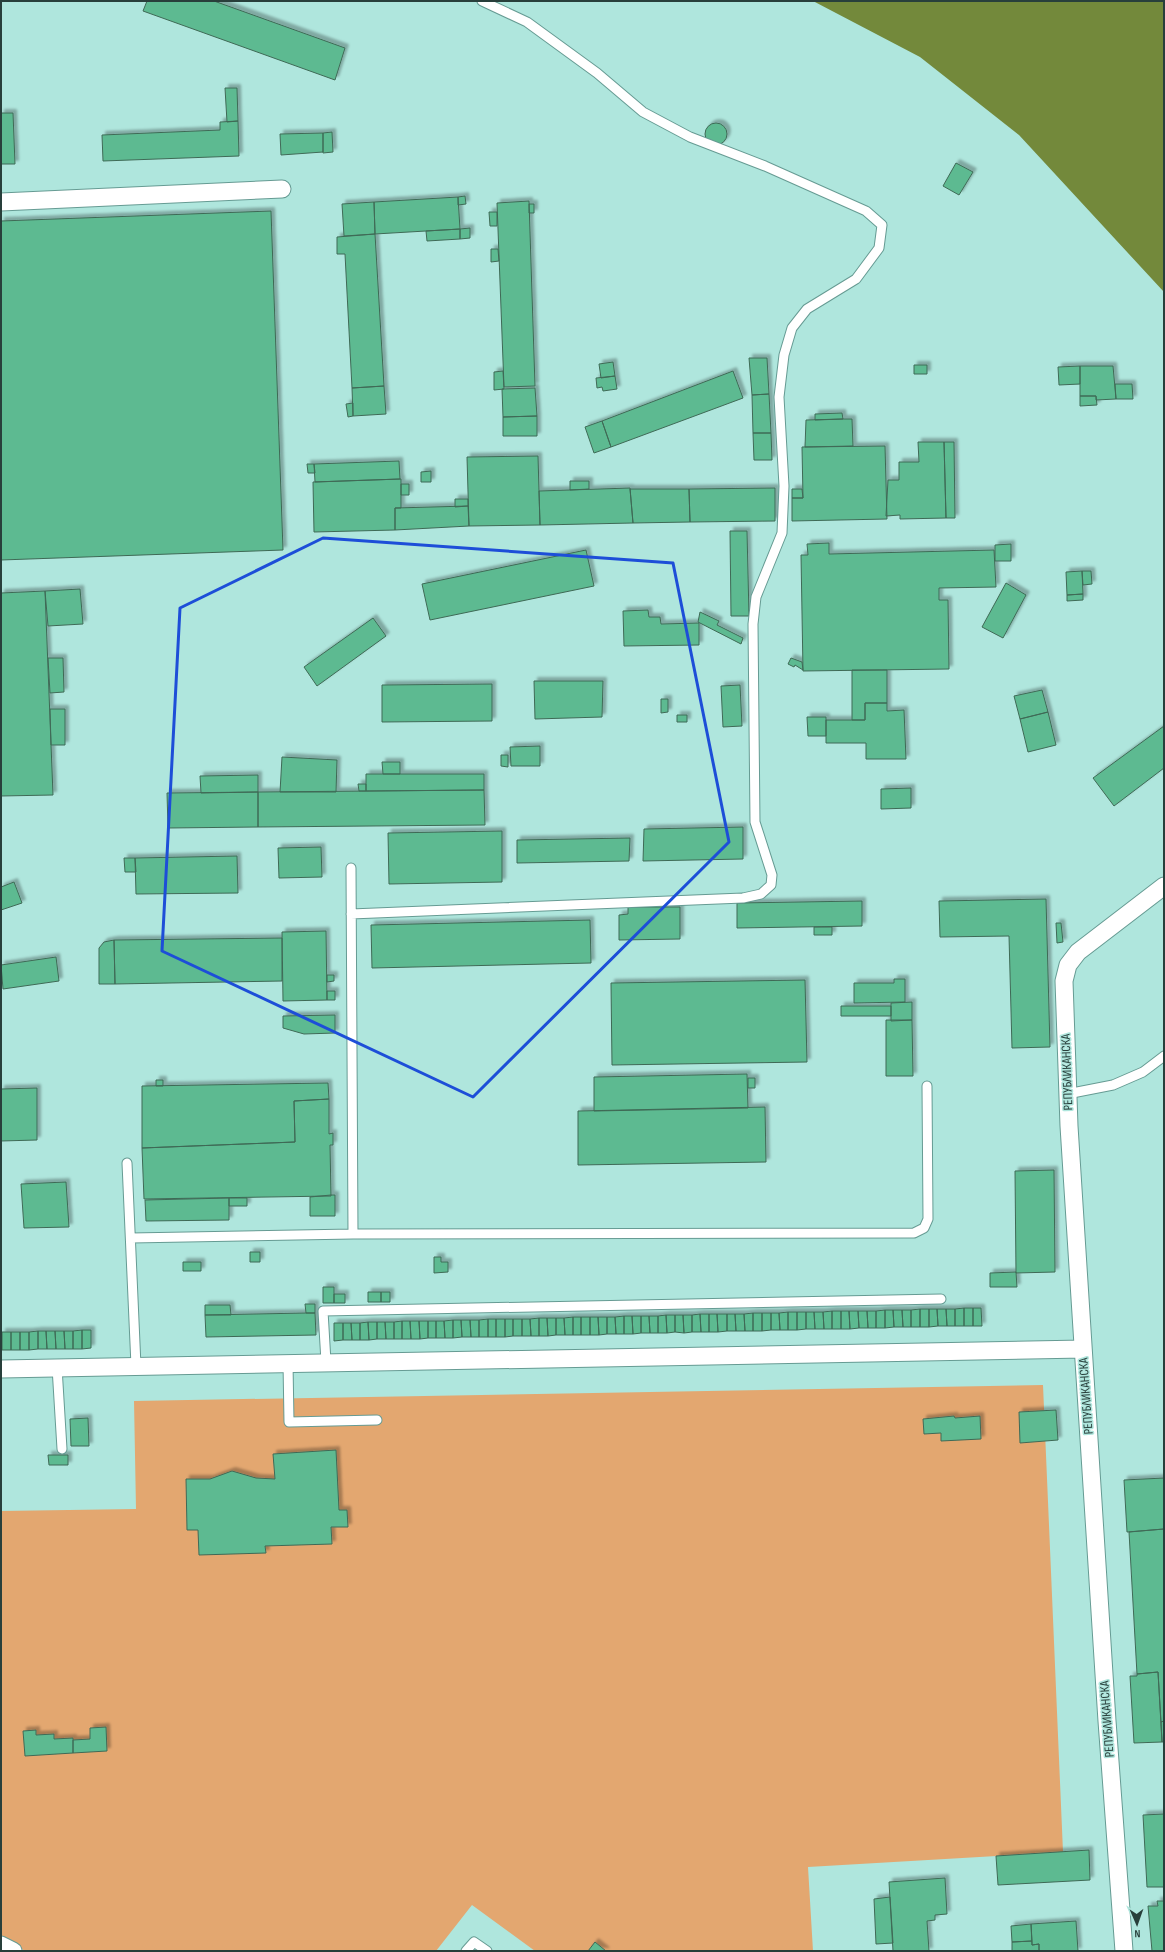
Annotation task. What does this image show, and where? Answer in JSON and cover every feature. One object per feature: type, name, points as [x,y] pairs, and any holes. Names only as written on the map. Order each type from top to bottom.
[{"type":"street","points":[[1,202],[282,189]]},
{"type":"street","name":"РЕПУБЛИКАНСКА","points":[[1124,1951],[1107,1721],[1083,1349],[1068,1094],[1064,981],[1068,965],[1078,952],[1164,886]]},
{"type":"street","points":[[1,1369],[1083,1349]]},
{"type":"street","points":[[1,1945],[13,1951]]},
{"type":"lane","points":[[351,914],[743,898],[761,894],[771,885],[772,875],[755,822],[754,624],[756,597],[782,533],[784,486],[779,397],[784,355],[792,328],[807,309],[856,279],[878,248],[882,225],[866,211],[765,166],[690,137],[643,112],[596,73],[526,22],[482,1]]},
{"type":"lane","points":[[350,868],[353,1234]]},
{"type":"lane","points":[[1068,1094],[1112,1085],[1143,1072],[1164,1056]]},
{"type":"lane","points":[[131,1238],[353,1234],[914,1233],[924,1228],[928,1219],[927,1086]]},
{"type":"lane","points":[[127,1163],[136,1366]]},
{"type":"lane","points":[[326,1362],[324,1311],[941,1299]]},
{"type":"lane","points":[[288,1363],[290,1422],[377,1420]]},
{"type":"lane","points":[[57,1368],[62,1449]]},
{"type":"lane","points":[[466,1951],[474,1942],[487,1951]]},
{"type":"highlighted area","points":[[323,538],[673,563],[729,842],[473,1097],[162,951],[180,608]]},
{"type":"shaded area","points":[[813,1],[1164,1],[1164,292],[1019,135],[920,57]]},
{"type":"shaded area","points":[[1043,1385],[1063,1852],[808,1867],[813,1951],[535,1951],[472,1905],[436,1951],[25,1951],[1,1936],[1,1511],[136,1509],[134,1401]]},
{"type":"building","points":[[147,1],[214,1],[345,48],[335,80],[143,11]]},
{"type":"building","points":[[225,88],[237,88],[238,121],[227,122]]},
{"type":"building","points":[[1,113],[13,113],[15,164],[1,164]]},
{"type":"building","points":[[238,121],[239,156],[103,161],[102,135],[220,130],[220,122]]},
{"type":"building","points":[[716,123],[724,126],[727,134],[724,142],[716,145],[708,142],[705,134],[708,126]]},
{"type":"building","points":[[332,132],[333,152],[323,153],[323,133]]},
{"type":"building","points":[[323,133],[323,152],[281,155],[280,134]]},
{"type":"building","points":[[956,163],[973,172],[959,195],[943,186]]},
{"type":"building","points":[[465,196],[466,204],[458,205],[458,197]]},
{"type":"building","points":[[458,197],[460,229],[375,234],[374,202]]},
{"type":"building","points":[[529,201],[535,386],[504,387],[497,203]]},
{"type":"building","points":[[374,202],[375,234],[344,236],[342,204]]},
{"type":"building","points":[[529,204],[534,204],[534,213],[529,213]]},
{"type":"building","points":[[271,211],[283,550],[1,560],[1,221]]},
{"type":"building","points":[[489,212],[497,212],[497,226],[490,226]]},
{"type":"building","points":[[470,228],[470,238],[460,239],[460,229]]},
{"type":"building","points":[[460,229],[460,239],[427,241],[426,231]]},
{"type":"building","points":[[375,234],[384,386],[352,388],[345,254],[337,254],[337,237]]},
{"type":"building","points":[[491,249],[498,249],[499,261],[491,262]]},
{"type":"building","points":[[749,358],[767,358],[769,394],[752,395]]},
{"type":"building","points":[[613,362],[615,376],[601,378],[599,364]]},
{"type":"building","points":[[914,365],[927,365],[927,374],[914,374]]},
{"type":"building","points":[[1080,366],[1080,384],[1059,385],[1058,367]]},
{"type":"building","points":[[1080,366],[1113,366],[1116,399],[1096,400],[1096,396],[1080,396]]},
{"type":"building","points":[[503,371],[504,389],[494,390],[494,372]]},
{"type":"building","points":[[733,371],[743,398],[611,447],[602,421]]},
{"type":"building","points":[[615,376],[617,389],[603,391],[602,387],[597,388],[596,378]]},
{"type":"building","points":[[1115,384],[1132,384],[1133,399],[1116,399]]},
{"type":"building","points":[[384,386],[386,414],[353,416],[352,388]]},
{"type":"building","points":[[535,388],[537,416],[503,417],[502,389]]},
{"type":"building","points":[[769,394],[771,433],[753,433],[752,395]]},
{"type":"building","points":[[1080,396],[1096,396],[1097,405],[1080,406]]},
{"type":"building","points":[[353,403],[353,416],[348,417],[346,404]]},
{"type":"building","points":[[842,413],[843,419],[815,420],[815,414]]},
{"type":"building","points":[[537,416],[537,436],[503,436],[503,417]]},
{"type":"building","points":[[852,419],[853,446],[805,447],[806,420]]},
{"type":"building","points":[[602,421],[611,447],[594,453],[585,427]]},
{"type":"building","points":[[753,433],[771,433],[772,460],[754,460]]},
{"type":"building","points":[[918,442],[944,442],[946,518],[900,519],[900,515],[886,516],[888,480],[899,480],[899,462],[919,462]]},
{"type":"building","points":[[944,442],[954,442],[955,518],[946,518]]},
{"type":"building","points":[[885,446],[887,519],[792,521],[792,498],[803,498],[802,447]]},
{"type":"building","points":[[538,456],[540,525],[469,526],[467,457]]},
{"type":"building","points":[[399,461],[400,479],[315,482],[314,464]]},
{"type":"building","points":[[307,464],[314,464],[315,473],[308,473]]},
{"type":"building","points":[[431,471],[431,482],[421,482],[421,472]]},
{"type":"building","points":[[401,479],[401,508],[395,508],[395,530],[314,532],[313,482]]},
{"type":"building","points":[[570,481],[589,481],[589,489],[570,490]]},
{"type":"building","points":[[401,484],[409,484],[409,495],[401,495]]},
{"type":"building","points":[[630,488],[633,523],[540,525],[539,491]]},
{"type":"building","points":[[775,488],[775,521],[690,522],[689,489]]},
{"type":"building","points":[[630,489],[689,489],[690,522],[633,523]]},
{"type":"building","points":[[792,489],[802,489],[803,498],[792,498]]},
{"type":"building","points":[[455,499],[468,499],[468,506],[455,507]]},
{"type":"building","points":[[468,506],[469,526],[395,530],[395,508]]},
{"type":"building","points":[[730,531],[747,531],[749,616],[731,616]]},
{"type":"building","points":[[829,543],[829,554],[994,550],[996,587],[939,588],[939,600],[948,600],[949,669],[803,671],[801,555],[808,555],[807,544]]},
{"type":"building","points":[[1011,544],[1011,561],[995,561],[995,545]]},
{"type":"building","points":[[586,550],[594,586],[430,620],[422,584]]},
{"type":"building","points":[[1082,571],[1083,594],[1067,595],[1066,572]]},
{"type":"building","points":[[1082,571],[1091,571],[1092,584],[1083,585]]},
{"type":"building","points":[[1006,583],[1026,595],[1003,638],[982,627]]},
{"type":"building","points":[[80,589],[83,624],[48,626],[45,591]]},
{"type":"building","points":[[45,591],[53,795],[1,796],[1,593]]},
{"type":"building","points":[[1083,594],[1083,600],[1067,601],[1067,595]]},
{"type":"building","points":[[648,610],[649,617],[660,617],[661,624],[699,623],[699,645],[624,646],[623,611]]},
{"type":"building","points":[[700,612],[719,621],[717,625],[743,638],[741,644],[698,622]]},
{"type":"building","points":[[373,618],[386,636],[317,686],[304,667]]},
{"type":"building","points":[[48,658],[63,658],[64,692],[50,693]]},
{"type":"building","points":[[791,658],[802,662],[803,670],[795,665],[794,667],[788,664]]},
{"type":"building","points":[[852,670],[887,670],[887,703],[865,703],[865,720],[852,720]]},
{"type":"building","points":[[534,681],[603,681],[602,717],[535,719]]},
{"type":"building","points":[[492,684],[492,721],[382,722],[382,685]]},
{"type":"building","points":[[740,685],[742,726],[723,727],[721,686]]},
{"type":"building","points":[[1042,690],[1048,712],[1020,719],[1014,696]]},
{"type":"building","points":[[661,699],[668,699],[668,712],[661,713]]},
{"type":"building","points":[[865,703],[887,703],[887,711],[904,710],[906,759],[866,759],[866,743],[826,743],[826,720],[865,720]]},
{"type":"building","points":[[50,709],[65,709],[65,745],[51,745]]},
{"type":"building","points":[[1048,712],[1056,745],[1028,752],[1020,719]]},
{"type":"building","points":[[677,715],[687,715],[687,722],[677,722]]},
{"type":"building","points":[[807,717],[826,717],[826,736],[808,736]]},
{"type":"building","points":[[1164,726],[1164,768],[1114,806],[1093,778]]},
{"type":"building","points":[[540,746],[540,766],[511,766],[510,747]]},
{"type":"building","points":[[501,755],[508,755],[508,767],[501,766]]},
{"type":"building","points":[[282,757],[337,760],[336,792],[280,792]]},
{"type":"building","points":[[382,762],[400,762],[400,774],[383,774]]},
{"type":"building","points":[[366,774],[484,774],[484,790],[366,791]]},
{"type":"building","points":[[258,775],[258,792],[201,793],[200,776]]},
{"type":"building","points":[[358,784],[366,784],[366,791],[359,791]]},
{"type":"building","points":[[911,788],[911,808],[881,809],[881,789]]},
{"type":"building","points":[[484,790],[485,825],[258,827],[258,792]]},
{"type":"building","points":[[258,792],[258,827],[168,828],[167,793]]},
{"type":"building","points":[[743,827],[743,859],[643,861],[644,829]]},
{"type":"building","points":[[502,831],[502,882],[389,884],[388,833]]},
{"type":"building","points":[[630,838],[629,861],[517,863],[517,840]]},
{"type":"building","points":[[321,847],[322,877],[279,878],[278,848]]},
{"type":"building","points":[[237,856],[238,893],[136,894],[135,858]]},
{"type":"building","points":[[124,858],[135,858],[136,872],[125,872]]},
{"type":"building","points":[[14,882],[22,903],[1,910],[1,887]]},
{"type":"building","points":[[1046,899],[1050,1047],[1012,1048],[1009,936],[940,937],[939,901]]},
{"type":"building","points":[[862,901],[862,926],[737,928],[737,903]]},
{"type":"building","points":[[628,907],[680,907],[680,939],[619,940],[619,915],[628,914]]},
{"type":"building","points":[[590,920],[591,963],[372,968],[371,925]]},
{"type":"building","points":[[1056,923],[1061,923],[1063,942],[1057,943]]},
{"type":"building","points":[[814,927],[832,927],[832,935],[814,935]]},
{"type":"building","points":[[326,931],[327,1000],[283,1001],[282,932]]},
{"type":"building","points":[[282,938],[282,981],[115,984],[114,940]]},
{"type":"building","points":[[114,940],[115,984],[99,984],[99,948],[104,942]]},
{"type":"building","points":[[56,957],[59,981],[3,989],[1,965]]},
{"type":"building","points":[[327,975],[334,975],[334,981],[327,982]]},
{"type":"building","points":[[894,979],[905,979],[905,1002],[854,1003],[854,983],[894,983]]},
{"type":"building","points":[[805,980],[807,1062],[612,1065],[611,983]]},
{"type":"building","points":[[327,991],[335,991],[335,1000],[327,1000]]},
{"type":"building","points":[[912,1002],[912,1020],[891,1021],[891,1003]]},
{"type":"building","points":[[841,1006],[891,1006],[891,1016],[841,1016]]},
{"type":"building","points":[[335,1015],[335,1033],[304,1034],[283,1028],[283,1016]]},
{"type":"building","points":[[886,1020],[912,1020],[913,1076],[886,1076]]},
{"type":"building","points":[[747,1074],[748,1108],[594,1111],[594,1077]]},
{"type":"building","points":[[748,1078],[755,1078],[755,1088],[748,1088]]},
{"type":"building","points":[[156,1080],[163,1080],[163,1086],[156,1086]]},
{"type":"building","points":[[328,1083],[329,1099],[294,1101],[295,1142],[142,1148],[142,1086]]},
{"type":"building","points":[[37,1088],[37,1140],[1,1141],[1,1089]]},
{"type":"building","points":[[329,1099],[329,1134],[333,1133],[333,1145],[330,1145],[331,1196],[144,1199],[142,1148],[295,1142],[294,1101]]},
{"type":"building","points":[[765,1107],[766,1162],[578,1165],[578,1111]]},
{"type":"building","points":[[1054,1170],[1055,1272],[1016,1273],[1015,1171]]},
{"type":"building","points":[[66,1182],[69,1227],[24,1228],[21,1184]]},
{"type":"building","points":[[335,1195],[335,1216],[310,1216],[310,1197]]},
{"type":"building","points":[[229,1198],[247,1198],[247,1206],[229,1206]]},
{"type":"building","points":[[229,1198],[229,1220],[146,1221],[145,1200]]},
{"type":"building","points":[[250,1252],[260,1252],[260,1262],[250,1262]]},
{"type":"building","points":[[434,1257],[441,1257],[441,1262],[448,1262],[448,1272],[434,1273]]},
{"type":"building","points":[[183,1262],[201,1262],[201,1271],[183,1271]]},
{"type":"building","points":[[1016,1272],[1017,1287],[990,1287],[990,1273]]},
{"type":"building","points":[[323,1287],[334,1287],[334,1303],[323,1303]]},
{"type":"building","points":[[368,1292],[381,1292],[381,1302],[368,1302]]},
{"type":"building","points":[[381,1292],[390,1292],[390,1302],[381,1302]]},
{"type":"building","points":[[334,1294],[345,1294],[345,1303],[334,1303]]},
{"type":"building","points":[[305,1304],[315,1304],[315,1313],[306,1313]]},
{"type":"building","points":[[205,1305],[230,1305],[231,1315],[205,1315]]},
{"type":"building","points":[[964,1308],[973,1308],[973,1326],[964,1326]]},
{"type":"building","points":[[964,1308],[964,1326],[955,1326],[955,1309]]},
{"type":"building","points":[[973,1308],[981,1308],[982,1326],[973,1326]]},
{"type":"building","points":[[920,1309],[929,1309],[929,1327],[920,1327]]},
{"type":"building","points":[[920,1309],[920,1327],[911,1327],[911,1310]]},
{"type":"building","points":[[929,1309],[937,1309],[938,1326],[929,1327]]},
{"type":"building","points":[[937,1309],[946,1309],[947,1326],[938,1326]]},
{"type":"building","points":[[946,1309],[955,1309],[955,1326],[947,1326]]},
{"type":"building","points":[[885,1310],[893,1310],[894,1327],[885,1328]]},
{"type":"building","points":[[885,1310],[885,1328],[876,1328],[876,1311]]},
{"type":"building","points":[[893,1310],[902,1310],[903,1327],[894,1327]]},
{"type":"building","points":[[902,1310],[911,1310],[911,1327],[903,1327]]},
{"type":"building","points":[[832,1311],[832,1329],[824,1329],[823,1312]]},
{"type":"building","points":[[832,1311],[841,1311],[841,1329],[832,1329]]},
{"type":"building","points":[[841,1311],[849,1311],[850,1329],[841,1329]]},
{"type":"building","points":[[849,1311],[858,1311],[859,1328],[850,1329]]},
{"type":"building","points":[[858,1311],[867,1311],[868,1328],[859,1328]]},
{"type":"building","points":[[867,1311],[876,1311],[876,1328],[868,1328]]},
{"type":"building","points":[[788,1312],[797,1312],[797,1330],[788,1330]]},
{"type":"building","points":[[788,1312],[788,1330],[780,1330],[779,1313]]},
{"type":"building","points":[[797,1312],[806,1312],[806,1329],[797,1330]]},
{"type":"building","points":[[806,1312],[814,1312],[815,1329],[806,1329]]},
{"type":"building","points":[[814,1312],[823,1312],[824,1329],[815,1329]]},
{"type":"building","points":[[315,1313],[316,1335],[206,1337],[205,1315]]},
{"type":"building","points":[[753,1313],[753,1331],[745,1331],[744,1314]]},
{"type":"building","points":[[753,1313],[762,1313],[762,1331],[753,1331]]},
{"type":"building","points":[[762,1313],[771,1313],[771,1330],[762,1331]]},
{"type":"building","points":[[771,1313],[779,1313],[780,1330],[771,1330]]},
{"type":"building","points":[[700,1314],[701,1332],[692,1332],[692,1315]]},
{"type":"building","points":[[700,1314],[709,1314],[709,1332],[701,1332]]},
{"type":"building","points":[[709,1314],[717,1314],[718,1332],[709,1332]]},
{"type":"building","points":[[717,1314],[727,1314],[727,1331],[718,1332]]},
{"type":"building","points":[[727,1314],[735,1314],[736,1331],[727,1331]]},
{"type":"building","points":[[735,1314],[744,1314],[745,1331],[736,1331]]},
{"type":"building","points":[[666,1315],[667,1333],[658,1333],[658,1316]]},
{"type":"building","points":[[666,1315],[675,1315],[675,1332],[667,1333]]},
{"type":"building","points":[[675,1315],[683,1315],[684,1333],[675,1332]]},
{"type":"building","points":[[683,1315],[692,1315],[692,1332],[684,1333]]},
{"type":"building","points":[[624,1316],[624,1334],[616,1334],[615,1317]]},
{"type":"building","points":[[624,1316],[632,1316],[633,1334],[624,1334]]},
{"type":"building","points":[[632,1316],[641,1316],[641,1333],[633,1334]]},
{"type":"building","points":[[641,1316],[649,1316],[650,1333],[641,1333]]},
{"type":"building","points":[[649,1316],[658,1316],[658,1333],[650,1333]]},
{"type":"building","points":[[573,1317],[581,1317],[581,1335],[573,1335]]},
{"type":"building","points":[[573,1317],[573,1335],[565,1335],[564,1318]]},
{"type":"building","points":[[581,1317],[590,1317],[590,1335],[581,1335]]},
{"type":"building","points":[[590,1317],[598,1317],[599,1335],[590,1335]]},
{"type":"building","points":[[598,1317],[607,1317],[607,1334],[599,1335]]},
{"type":"building","points":[[607,1317],[615,1317],[616,1334],[607,1334]]},
{"type":"building","points":[[539,1318],[539,1336],[531,1336],[530,1319]]},
{"type":"building","points":[[539,1318],[547,1318],[548,1336],[539,1336]]},
{"type":"building","points":[[547,1318],[556,1318],[556,1335],[548,1336]]},
{"type":"building","points":[[556,1318],[564,1318],[565,1335],[556,1335]]},
{"type":"building","points":[[488,1319],[488,1337],[479,1337],[479,1320]]},
{"type":"building","points":[[488,1319],[496,1319],[496,1337],[488,1337]]},
{"type":"building","points":[[496,1319],[505,1319],[505,1337],[496,1337]]},
{"type":"building","points":[[505,1319],[513,1319],[513,1336],[505,1337]]},
{"type":"building","points":[[513,1319],[522,1319],[522,1336],[513,1336]]},
{"type":"building","points":[[522,1319],[530,1319],[531,1336],[522,1336]]},
{"type":"building","points":[[453,1320],[453,1338],[445,1338],[444,1321]]},
{"type":"building","points":[[453,1320],[461,1320],[462,1337],[453,1338]]},
{"type":"building","points":[[461,1320],[470,1320],[471,1337],[462,1337]]},
{"type":"building","points":[[470,1320],[479,1320],[479,1337],[471,1337]]},
{"type":"building","points":[[402,1321],[410,1321],[411,1339],[402,1339]]},
{"type":"building","points":[[402,1321],[402,1339],[394,1339],[394,1322]]},
{"type":"building","points":[[410,1321],[419,1321],[420,1339],[411,1339]]},
{"type":"building","points":[[419,1321],[428,1321],[428,1338],[420,1339]]},
{"type":"building","points":[[428,1321],[436,1321],[436,1338],[428,1338]]},
{"type":"building","points":[[436,1321],[444,1321],[445,1338],[436,1338]]},
{"type":"building","points":[[368,1322],[377,1322],[377,1339],[369,1340]]},
{"type":"building","points":[[368,1322],[369,1340],[360,1340],[360,1323]]},
{"type":"building","points":[[377,1322],[385,1322],[386,1339],[377,1339]]},
{"type":"building","points":[[385,1322],[394,1322],[394,1339],[386,1339]]},
{"type":"building","points":[[334,1323],[343,1323],[343,1340],[334,1341]]},
{"type":"building","points":[[343,1323],[351,1323],[352,1340],[343,1340]]},
{"type":"building","points":[[351,1323],[360,1323],[360,1340],[352,1340]]},
{"type":"building","points":[[82,1330],[91,1330],[91,1348],[82,1349]]},
{"type":"building","points":[[82,1330],[82,1349],[73,1349],[73,1331]]},
{"type":"building","points":[[38,1331],[46,1331],[47,1349],[38,1349]]},
{"type":"building","points":[[38,1331],[38,1349],[29,1350],[29,1332]]},
{"type":"building","points":[[46,1331],[55,1331],[56,1349],[47,1349]]},
{"type":"building","points":[[55,1331],[64,1331],[65,1349],[56,1349]]},
{"type":"building","points":[[64,1331],[73,1331],[73,1349],[65,1349]]},
{"type":"building","points":[[2,1332],[11,1332],[11,1350],[2,1350]]},
{"type":"building","points":[[11,1332],[20,1332],[20,1350],[11,1350]]},
{"type":"building","points":[[20,1332],[29,1332],[29,1350],[20,1350]]},
{"type":"building","points":[[1056,1410],[1058,1440],[1020,1443],[1019,1412]]},
{"type":"building","points":[[954,1416],[955,1418],[980,1416],[981,1439],[941,1441],[941,1433],[924,1434],[923,1419]]},
{"type":"building","points":[[88,1418],[89,1446],[71,1446],[70,1419]]},
{"type":"building","points":[[336,1450],[339,1510],[347,1510],[348,1527],[331,1527],[332,1544],[265,1546],[266,1553],[199,1555],[198,1530],[187,1530],[186,1479],[210,1479],[232,1471],[256,1478],[275,1479],[273,1454]]},
{"type":"building","points":[[48,1455],[68,1455],[68,1465],[49,1465]]},
{"type":"building","points":[[1164,1478],[1164,1529],[1127,1532],[1124,1480]]},
{"type":"building","points":[[1164,1529],[1164,1721],[1161,1722],[1158,1672],[1137,1674],[1129,1532]]},
{"type":"building","points":[[1158,1672],[1162,1742],[1134,1743],[1130,1676]]},
{"type":"building","points":[[1164,1721],[1164,1742],[1162,1742],[1161,1722]]},
{"type":"building","points":[[106,1727],[107,1751],[73,1753],[73,1740],[90,1739],[90,1728]]},
{"type":"building","points":[[36,1730],[36,1735],[54,1734],[54,1739],[73,1738],[73,1753],[25,1756],[23,1731]]},
{"type":"building","points":[[1164,1814],[1164,1887],[1147,1887],[1143,1815]]},
{"type":"building","points":[[1089,1850],[1090,1880],[998,1885],[996,1856]]},
{"type":"building","points":[[945,1878],[947,1914],[935,1915],[935,1920],[927,1921],[929,1951],[893,1951],[889,1882]]},
{"type":"building","points":[[890,1897],[893,1943],[876,1944],[874,1899]]},
{"type":"building","points":[[1157,1901],[1164,1901],[1164,1951],[1152,1951],[1148,1906],[1158,1906]]},
{"type":"building","points":[[1076,1921],[1078,1951],[1039,1951],[1039,1944],[1032,1945],[1031,1924]]},
{"type":"building","points":[[1031,1924],[1032,1941],[1012,1942],[1011,1926]]},
{"type":"building","points":[[1032,1941],[1032,1945],[1039,1944],[1039,1951],[1012,1951],[1012,1942]]},
{"type":"building","points":[[595,1942],[606,1951],[588,1951]]}]
